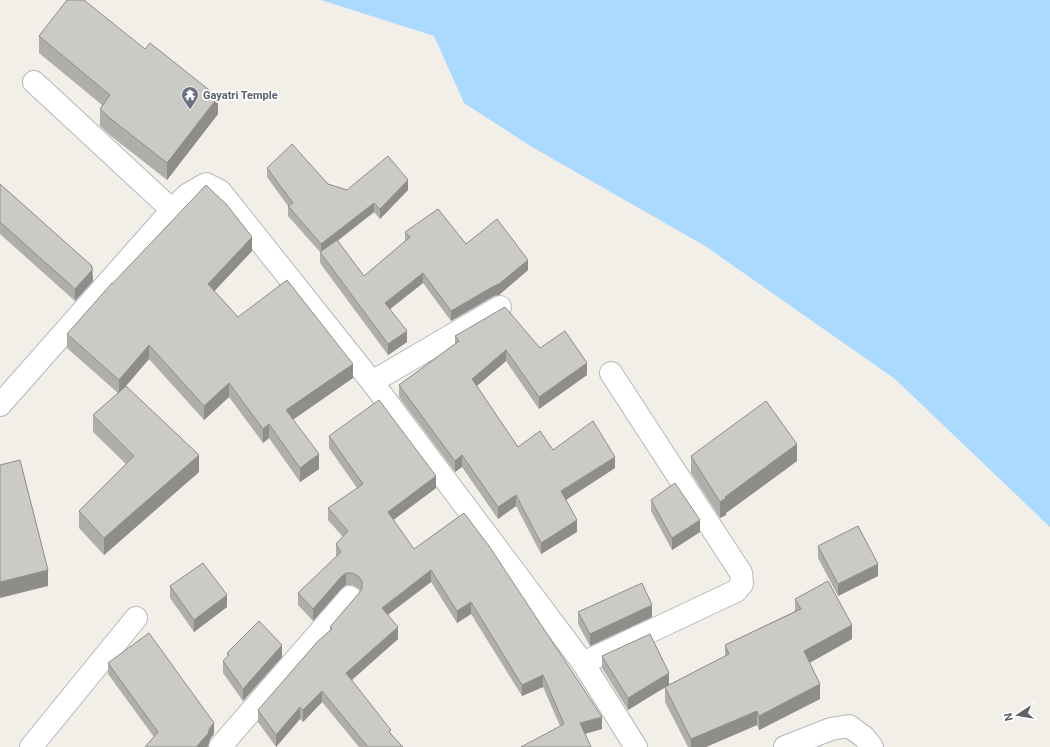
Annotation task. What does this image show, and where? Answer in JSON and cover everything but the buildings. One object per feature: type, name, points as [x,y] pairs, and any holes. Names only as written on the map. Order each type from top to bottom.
[{"type":"street","points":[[34,82],[172,210]]},
{"type":"street","points":[[0,405],[172,210],[187,195],[206,184],[220,191],[372,382],[583,664],[636,747]]},
{"type":"street","points":[[372,382],[500,307]]},
{"type":"street","points":[[583,664],[736,591],[742,584],[741,573],[611,373]]},
{"type":"street","points":[[220,747],[350,597]]},
{"type":"street","points":[[31,747],[136,618]]},
{"type":"street","points":[[785,747],[831,729],[849,726],[864,737],[872,747]]},
{"type":"water","points":[[321,0],[1050,0],[1050,527],[895,379],[705,246],[532,147],[464,103],[434,36]]},
{"type":"place","name":"Gayatri Temple","points":[[190,110]]}]
